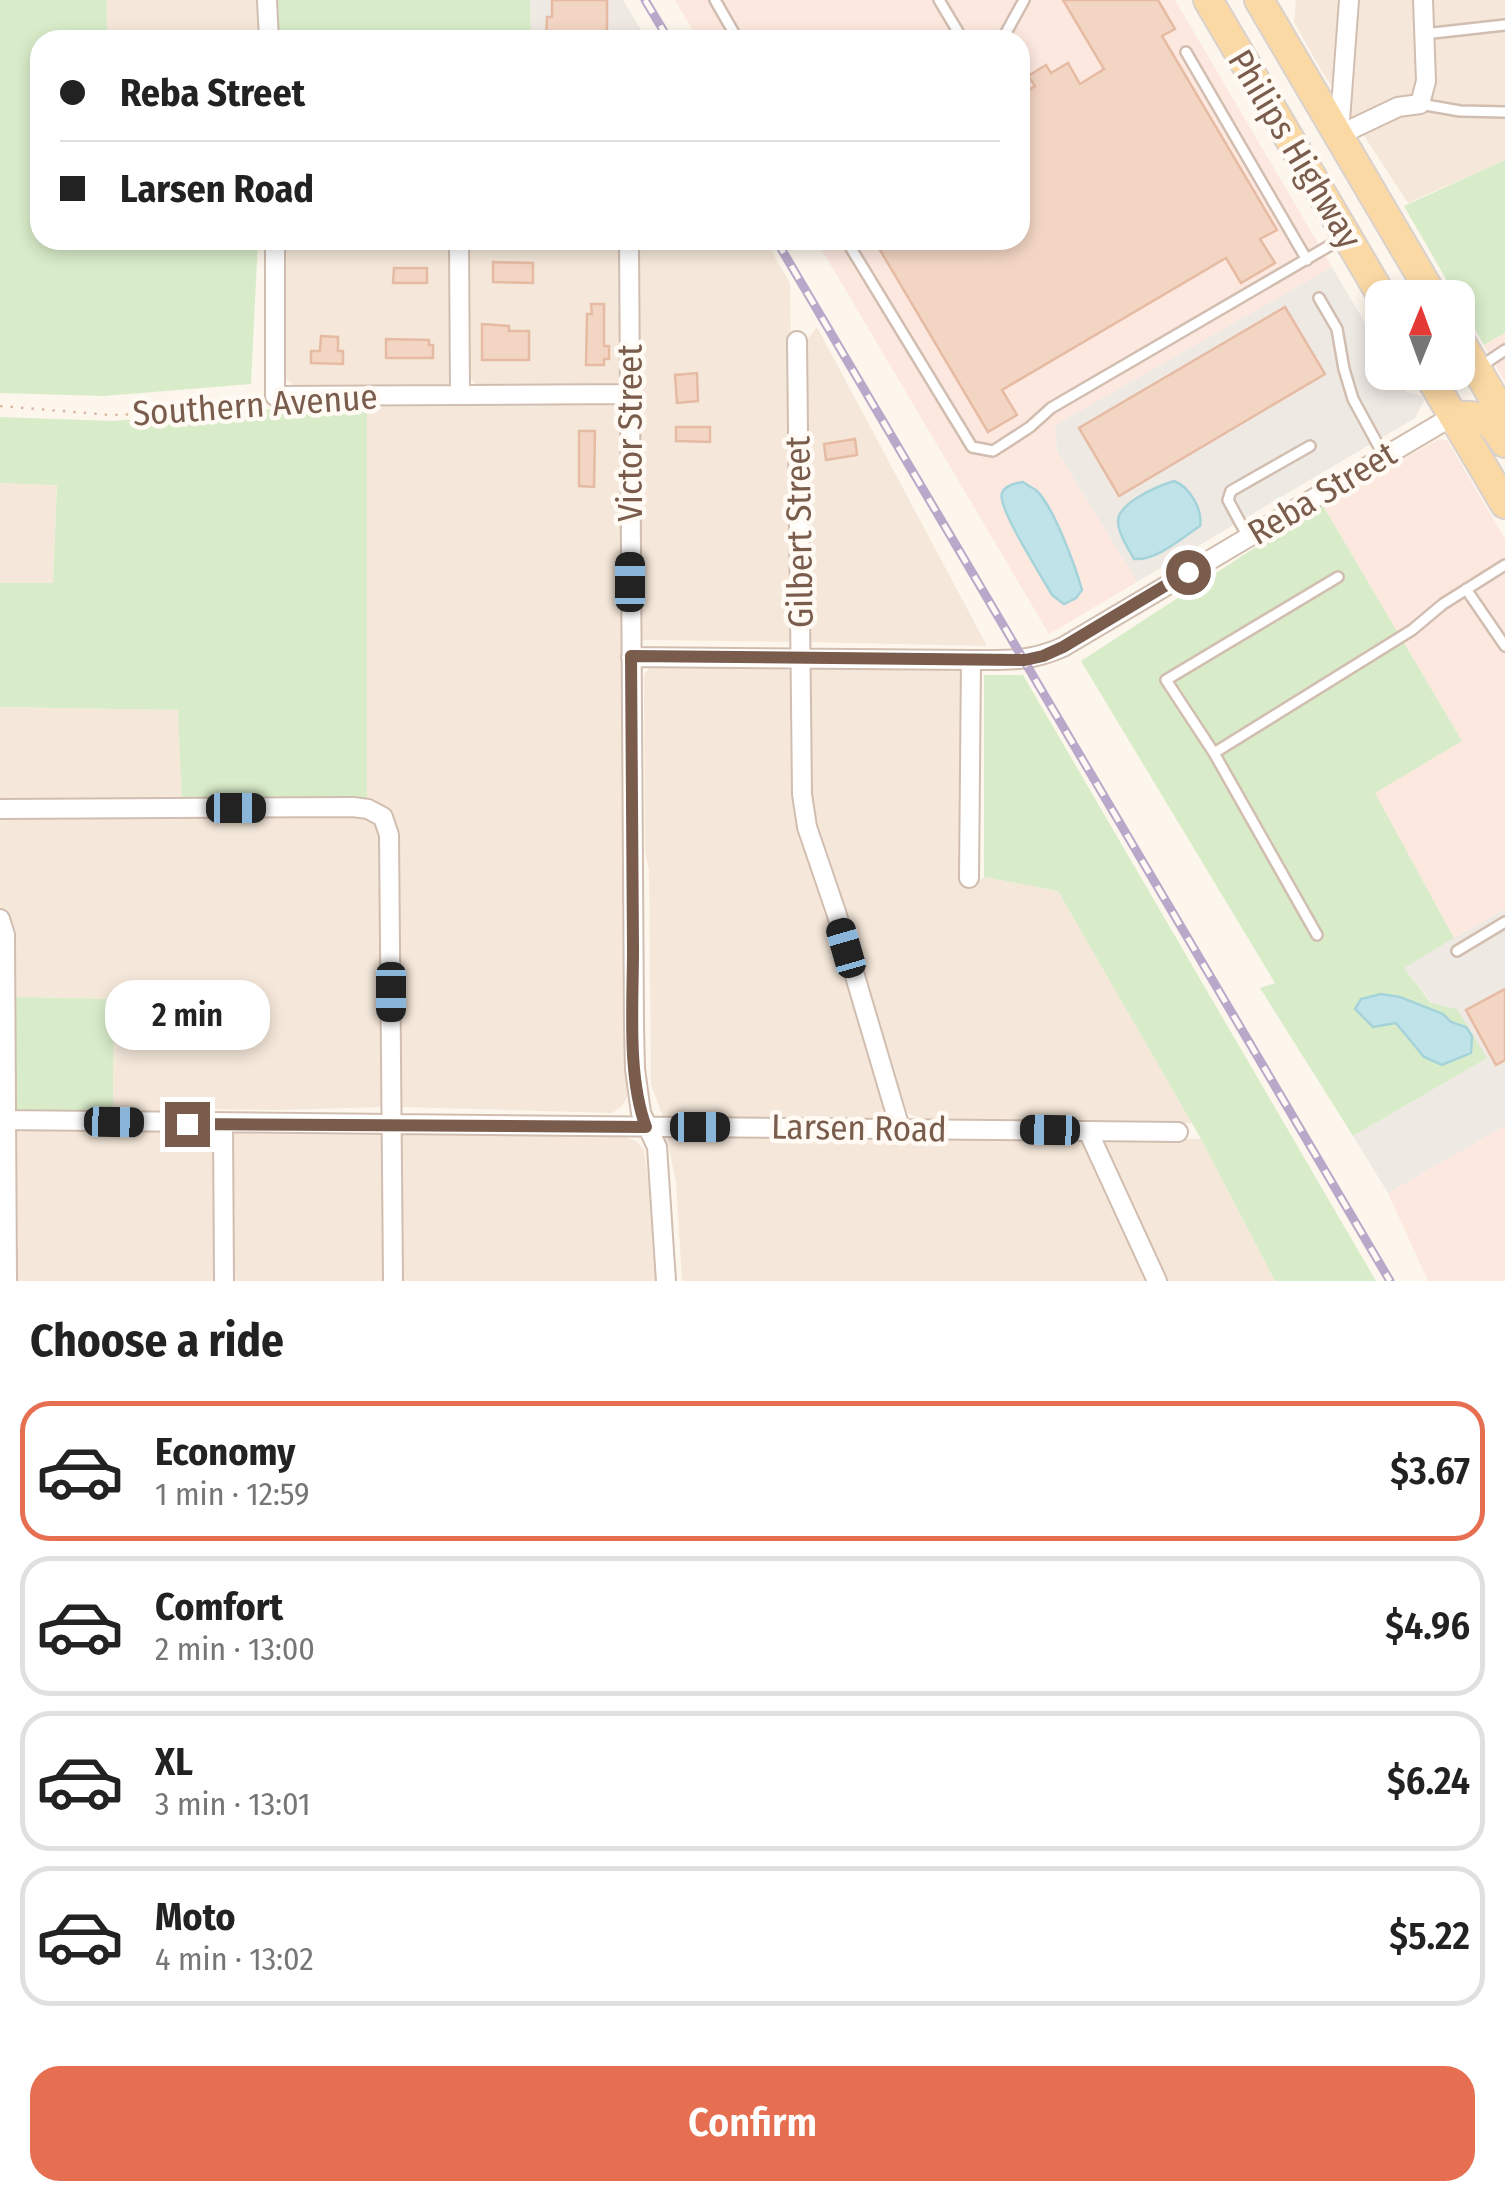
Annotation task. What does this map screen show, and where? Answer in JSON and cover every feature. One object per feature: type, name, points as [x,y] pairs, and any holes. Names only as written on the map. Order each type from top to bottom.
[{"type":"main road","name":"Philips Highway","points":[[1208,0],[1373,280]]},
{"type":"main road","name":"Philips Highway","points":[[1259,0],[1424,280]]},
{"type":"main road","points":[[1476,369],[1505,418]]},
{"type":"main road","points":[[1438,390],[1505,504]]},
{"type":"main road","points":[[1453,416],[1490,421],[1505,443]]},
{"type":"street","points":[[267,0],[268,30]]},
{"type":"street","points":[[1349,0],[1339,135],[1398,107],[1420,104],[1426,81],[1423,0]]},
{"type":"street","points":[[274,250],[275,396]]},
{"type":"street","points":[[459,250],[460,393]]},
{"type":"street","name":"Victor Street","points":[[629,250],[634,1027],[639,1098],[646,1127],[657,1148],[666,1281]]},
{"type":"street","name":"Gilbert Street","points":[[797,341],[802,794],[807,828],[900,1128]]},
{"type":"street","name":"Southern Avenue","points":[[275,396],[630,394]]},
{"type":"street","name":"Reba Street","points":[[971,660],[1034,658],[1063,647],[1453,416]]},
{"type":"street","points":[[631,656],[971,660],[970,878]]},
{"type":"street","points":[[0,809],[353,807],[383,816],[390,835],[393,1281]]},
{"type":"street","points":[[0,919],[5,935],[3,1120],[7,1281]]},
{"type":"street","name":"Larsen Road","points":[[3,1120],[1178,1132]]},
{"type":"street","points":[[223,1124],[224,1281]]},
{"type":"street","points":[[1088,1131],[1157,1281]]},
{"type":"lane","points":[[715,0],[732,30]]},
{"type":"lane","points":[[939,0],[956,30]]},
{"type":"lane","points":[[1008,30],[1024,0]]},
{"type":"lane","points":[[1424,34],[1505,26]]},
{"type":"lane","points":[[1186,52],[1307,260]]},
{"type":"lane","points":[[1420,104],[1460,111],[1505,112]]},
{"type":"lane","points":[[852,250],[972,447],[994,451],[1051,408],[1347,236]]},
{"type":"lane","points":[[1320,298],[1336,329],[1353,398],[1384,456]]},
{"type":"lane","points":[[1476,369],[1505,350]]},
{"type":"lane","points":[[1248,537],[1228,500],[1231,491],[1310,446]]},
{"type":"lane","points":[[1214,754],[1412,630],[1443,604],[1505,565]]},
{"type":"lane","points":[[1318,935],[1214,754],[1166,680],[1338,577]]},
{"type":"lane","points":[[1466,589],[1505,646]]},
{"type":"lane","points":[[1457,951],[1505,922]]},
{"type":"path","name":"Southern Avenue","points":[[0,406],[111,415],[181,414],[243,408],[275,396]]},
{"type":"shaded area","points":[[107,0],[259,0],[260,30],[107,30]]},
{"type":"shaded area","points":[[530,0],[623,0],[641,30],[531,30]]},
{"type":"shaded area","points":[[675,0],[1175,0],[1332,267],[1055,425],[1057,451],[1137,582],[1049,634],[822,250],[1030,250],[1030,30],[692,30]]},
{"type":"shaded area","points":[[1296,0],[1505,0],[1505,160],[1408,203],[1294,22]]},
{"type":"shaded area","points":[[282,250],[454,250],[454,378],[443,388],[298,388],[286,379],[282,361]]},
{"type":"shaded area","points":[[465,250],[622,250],[623,381],[608,387],[479,387],[466,375]]},
{"type":"shaded area","points":[[634,250],[771,250],[790,283],[796,642],[641,640],[637,629]]},
{"type":"shaded area","points":[[1332,267],[1365,323],[1365,390],[1405,390],[1422,396],[1424,401],[1415,418],[1137,582],[1057,451],[1055,425]]},
{"type":"shaded area","points":[[817,327],[987,646],[806,642],[803,345]]},
{"type":"shaded area","points":[[1505,333],[1505,382],[1484,345]]},
{"type":"shaded area","points":[[367,402],[607,402],[618,407],[623,415],[628,1096],[612,1113],[401,1107],[396,1098],[396,834],[392,813],[367,803]]},
{"type":"shaded area","points":[[1439,439],[1447,440],[1505,539],[1505,909],[1454,938],[1374,792],[1462,741],[1322,504]]},
{"type":"shaded area","points":[[0,483],[57,484],[53,583],[0,583]]},
{"type":"shaded area","points":[[653,665],[786,668],[793,675],[796,824],[830,910],[886,1105],[883,1122],[664,1120],[651,1085],[649,870],[645,851],[644,674]]},
{"type":"shaded area","points":[[816,666],[964,672],[973,885],[984,877],[1058,891],[1192,1123],[921,1119],[907,1113],[819,832],[810,781],[806,676]]},
{"type":"shaded area","points":[[0,707],[179,710],[182,803],[0,805]]},
{"type":"shaded area","points":[[0,814],[369,816],[383,829],[385,1107],[113,1113],[114,999],[16,997],[9,918],[0,908]]},
{"type":"shaded area","points":[[1505,909],[1505,1126],[1388,1193],[1353,1136],[1487,1058],[1432,1003],[1403,967]]},
{"type":"shaded area","points":[[1505,1126],[1505,1281],[1428,1281],[1388,1193]]},
{"type":"shaded area","points":[[23,1127],[207,1129],[214,1133],[219,1281],[13,1281],[11,1138]]},
{"type":"shaded area","points":[[235,1129],[383,1133],[386,1281],[229,1281],[228,1135]]},
{"type":"shaded area","points":[[403,1131],[617,1134],[636,1141],[644,1149],[658,1281],[398,1281],[396,1141]]},
{"type":"shaded area","points":[[674,1133],[1076,1137],[1088,1142],[1152,1281],[682,1281],[676,1183],[667,1138]]},
{"type":"shaded area","points":[[1106,1138],[1201,1139],[1275,1281],[1163,1281],[1102,1146]]},
{"type":"green space","points":[[0,0],[107,0],[107,30],[30,30],[30,250],[258,250],[251,384],[104,396],[0,393]]},
{"type":"green space","points":[[276,0],[530,0],[531,30],[278,30]]},
{"type":"green space","points":[[1505,160],[1505,333],[1484,345],[1475,329],[1475,280],[1447,280],[1404,206]]},
{"type":"green space","points":[[367,402],[367,803],[182,803],[178,710],[0,707],[0,583],[53,583],[57,485],[0,483],[0,417],[113,421]]},
{"type":"green space","points":[[1322,504],[1462,741],[1375,793],[1454,938],[1404,968],[1431,1003],[1457,1009],[1487,1058],[1353,1136],[1260,988],[1275,983],[1081,661]]},
{"type":"green space","points":[[984,675],[1023,675],[1376,1281],[1275,1281],[1201,1139],[1058,891],[984,877]]},
{"type":"green space","points":[[16,997],[114,999],[113,1113],[15,1110]]},
{"type":"water","points":[[1174,481],[1194,500],[1200,526],[1160,553],[1134,559],[1120,532],[1119,515],[1140,496]]},
{"type":"water","points":[[1023,482],[1044,499],[1079,579],[1082,590],[1064,604],[1052,595],[1006,512],[1002,493]]},
{"type":"water","points":[[1381,994],[1400,997],[1466,1027],[1472,1036],[1471,1053],[1442,1065],[1424,1057],[1396,1023],[1373,1027],[1355,1009],[1361,999]]},
{"type":"building","points":[[552,0],[607,0],[607,30],[546,30],[547,17],[552,17]]},
{"type":"building","points":[[1063,0],[1158,0],[1175,29],[1162,36],[1277,230],[1260,239],[1275,263],[1241,283],[1226,258],[1002,390],[1017,415],[988,432],[880,250],[1030,250],[1030,89],[1035,86],[1030,75],[1046,65],[1051,73],[1068,63],[1080,84],[1104,69]]},
{"type":"building","points":[[493,262],[533,263],[533,283],[493,282]]},
{"type":"building","points":[[394,268],[427,268],[427,283],[393,283]]},
{"type":"building","points":[[591,304],[604,304],[604,346],[609,346],[609,359],[604,359],[604,365],[586,365],[587,314],[592,314]]},
{"type":"building","points":[[1285,307],[1325,374],[1119,496],[1079,428]]},
{"type":"building","points":[[482,324],[529,331],[529,360],[482,360]]},
{"type":"building","points":[[321,336],[338,337],[343,364],[311,363],[311,351],[320,351]]},
{"type":"building","points":[[386,339],[429,340],[433,358],[386,358]]},
{"type":"building","points":[[697,373],[698,401],[677,403],[675,375]]},
{"type":"building","points":[[676,427],[710,427],[710,442],[676,441]]},
{"type":"building","points":[[579,431],[595,431],[594,487],[579,486]]},
{"type":"building","points":[[855,439],[857,455],[826,460],[824,444]]},
{"type":"building","points":[[1505,989],[1505,1060],[1496,1065],[1466,1010]]},
{"type":"railway","points":[[645,0],[663,30]]},
{"type":"railway","points":[[782,250],[1390,1281]]},
{"type":"route","points":[[187,1124],[646,1127],[635,1069],[631,656],[1025,660],[1063,647],[1188,572]]}]
